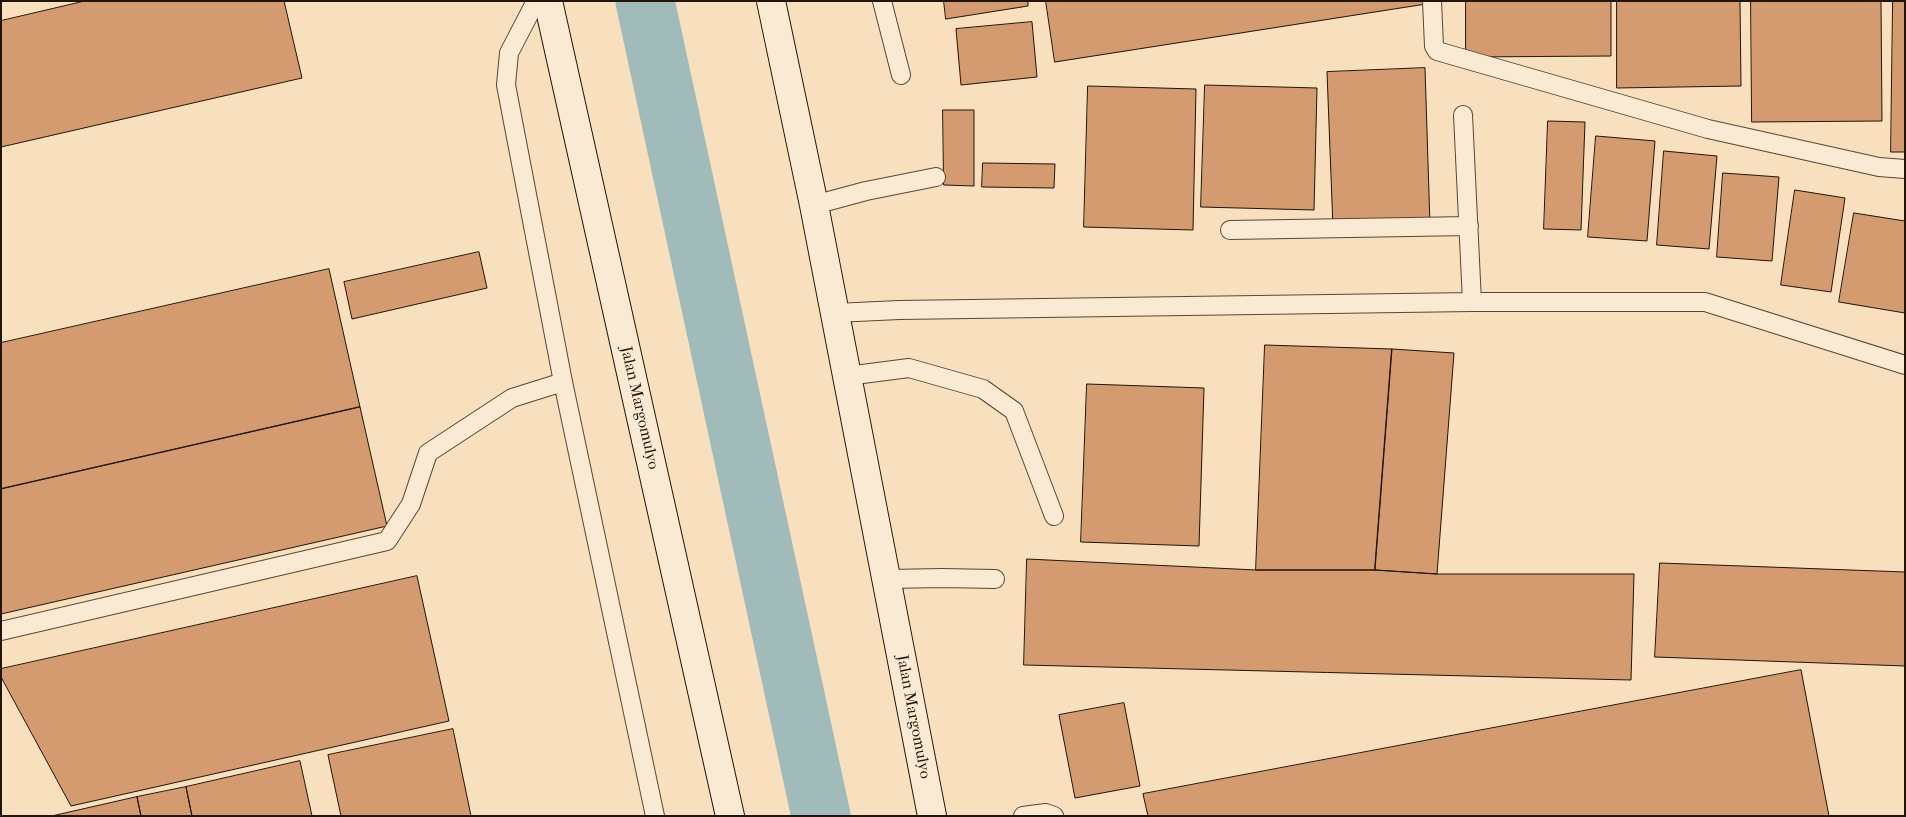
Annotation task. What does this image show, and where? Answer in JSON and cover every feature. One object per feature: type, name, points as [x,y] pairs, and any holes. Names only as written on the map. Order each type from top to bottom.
[{"type":"main road","name":"Jalan Margomulyo","points":[[548,1],[730,816]]},
{"type":"main road","name":"Jalan Margomulyo","points":[[771,1],[814,205],[932,816]]},
{"type":"lane","points":[[536,1],[509,53],[506,85],[563,382],[655,816]]},
{"type":"lane","points":[[882,1],[901,75]]},
{"type":"lane","points":[[1432,1],[1434,46],[1437,51],[1708,129],[1879,167],[1905,169]]},
{"type":"lane","points":[[1463,115],[1472,302]]},
{"type":"lane","points":[[814,205],[866,191],[936,178]]},
{"type":"lane","points":[[1230,230],[1469,226]]},
{"type":"lane","points":[[835,313],[899,310],[1472,302],[1705,302],[1905,366]]},
{"type":"lane","points":[[847,376],[909,368],[983,389],[1014,411],[1054,516]]},
{"type":"lane","points":[[1,631],[387,541],[411,504],[428,453],[512,398],[563,382]]},
{"type":"lane","points":[[886,579],[995,579]]},
{"type":"lane","points":[[1023,816],[1046,812],[1054,816]]},
{"type":"building","points":[[85,1],[284,1],[302,78],[1,147],[1,21]]},
{"type":"building","points":[[944,1],[1028,1],[1028,6],[946,19]]},
{"type":"building","points":[[1046,1],[1425,1],[1426,4],[1055,62]]},
{"type":"building","points":[[1466,1],[1611,1],[1611,56],[1466,57]]},
{"type":"building","points":[[1617,1],[1740,1],[1741,86],[1617,88]]},
{"type":"building","points":[[1751,1],[1881,1],[1882,121],[1752,122]]},
{"type":"building","points":[[1893,1],[1905,1],[1905,152],[1891,152]]},
{"type":"building","points":[[1032,22],[1037,77],[961,85],[956,29]]},
{"type":"building","points":[[1425,68],[1430,225],[1333,228],[1327,72]]},
{"type":"building","points":[[1205,85],[1317,88],[1314,210],[1201,207]]},
{"type":"building","points":[[1088,86],[1196,89],[1193,230],[1084,227]]},
{"type":"building","points":[[943,110],[974,110],[974,186],[944,185]]},
{"type":"building","points":[[1548,121],[1585,122],[1581,230],[1544,229]]},
{"type":"building","points":[[1596,136],[1655,141],[1647,241],[1588,237]]},
{"type":"building","points":[[1664,151],[1717,156],[1709,249],[1657,245]]},
{"type":"building","points":[[983,163],[1055,164],[1054,188],[982,187]]},
{"type":"building","points":[[1723,173],[1779,177],[1772,261],[1717,257]]},
{"type":"building","points":[[1795,190],[1845,198],[1831,292],[1781,285]]},
{"type":"building","points":[[1854,213],[1905,221],[1905,313],[1839,302]]},
{"type":"building","points":[[479,252],[487,288],[352,319],[344,282]]},
{"type":"building","points":[[329,269],[360,407],[1,489],[1,343]]},
{"type":"building","points":[[1265,345],[1392,349],[1375,570],[1256,570]]},
{"type":"building","points":[[1392,349],[1454,353],[1437,574],[1375,570]]},
{"type":"building","points":[[1087,384],[1204,388],[1199,546],[1081,542]]},
{"type":"building","points":[[360,407],[387,526],[1,614],[1,489]]},
{"type":"building","points":[[1027,559],[1256,570],[1375,570],[1437,574],[1634,574],[1631,680],[1024,665]]},
{"type":"building","points":[[1660,563],[1905,572],[1905,666],[1655,657]]},
{"type":"building","points":[[417,576],[449,721],[71,806],[1,677],[1,669]]},
{"type":"building","points":[[1801,670],[1829,816],[1148,816],[1143,794]]},
{"type":"building","points":[[1124,703],[1140,786],[1075,798],[1059,715]]},
{"type":"building","points":[[453,729],[471,816],[341,816],[328,755]]},
{"type":"building","points":[[300,761],[312,816],[192,816],[186,787]]},
{"type":"building","points":[[186,787],[192,816],[141,816],[137,797]]},
{"type":"building","points":[[137,797],[141,816],[52,816]]},
{"type":"waterway","points":[[645,1],[821,816]]}]
